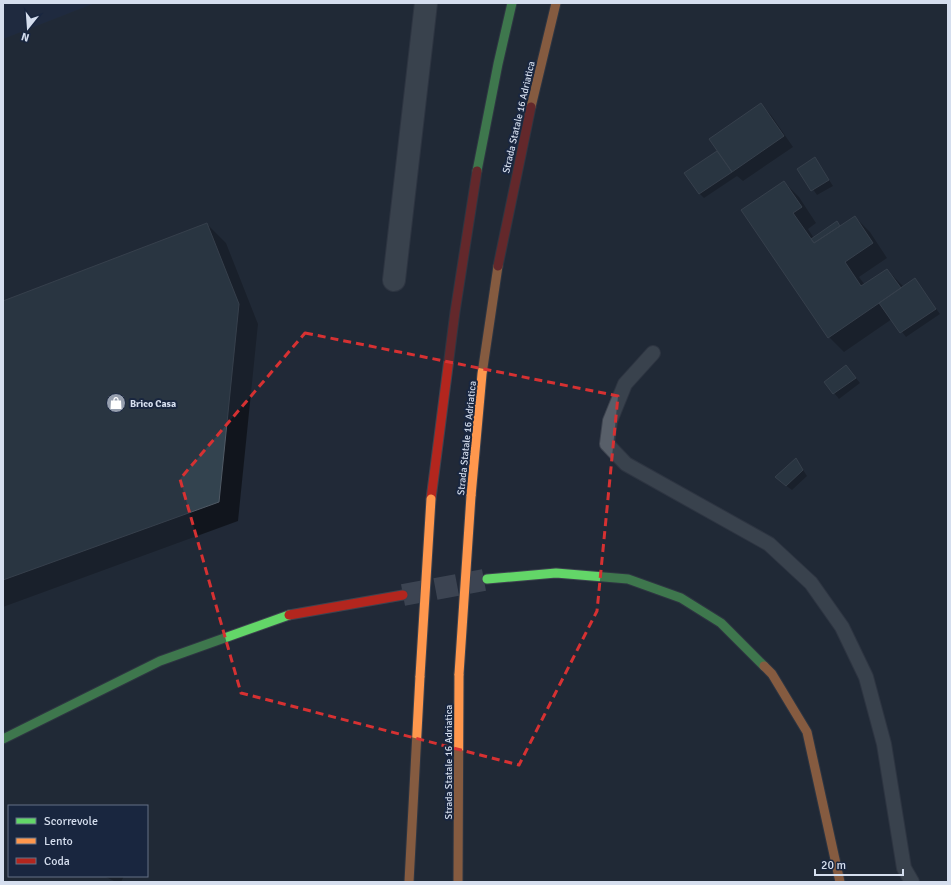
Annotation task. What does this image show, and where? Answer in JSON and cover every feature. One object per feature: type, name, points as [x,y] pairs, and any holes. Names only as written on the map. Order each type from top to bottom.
[{"type":"main road","points":[[409,882],[431,499],[465,250],[494,78],[512,3]]},
{"type":"main road","name":"Strada Statale 16 Adriatica","points":[[458,882],[459,674],[479,404],[500,254],[531,106],[556,3]]},
{"type":"main road","points":[[487,579],[556,573],[628,579],[681,598],[721,623],[772,674],[807,732],[840,882]]},
{"type":"main road","points":[[3,739],[160,661],[289,615],[403,595]]},
{"type":"street","points":[[394,280],[426,3]]},
{"type":"lane","points":[[653,353],[625,384],[610,421],[607,444],[626,464],[769,544],[811,583],[842,627],[866,677],[884,744],[904,868],[912,882]]},
{"type":"highlighted area","points":[[305,333],[618,396],[597,611],[519,765],[241,693],[180,479]]},
{"type":"shaded area","points":[[3,3],[95,3],[3,39]]},
{"type":"building","points":[[761,103],[784,136],[732,172],[709,139]]},
{"type":"building","points":[[717,151],[732,172],[699,194],[684,173]]},
{"type":"building","points":[[815,157],[829,180],[811,191],[797,169]]},
{"type":"building","points":[[784,181],[802,207],[793,213],[814,243],[855,216],[873,243],[845,262],[861,286],[887,269],[901,288],[828,338],[741,210]]},
{"type":"building","points":[[837,221],[840,226],[814,243],[811,239]]},
{"type":"building","name":"Brico Casa","points":[[207,223],[239,304],[219,502],[3,580],[3,301]]},
{"type":"building","points":[[915,278],[936,309],[900,333],[879,303]]},
{"type":"building","points":[[846,365],[856,378],[833,394],[824,382]]},
{"type":"building","points":[[796,458],[803,470],[786,486],[775,477]]},
{"type":"tunnel","points":[[403,595],[484,580]]},
{"type":"traffic: fast","points":[[477,171],[498,64],[512,3]]},
{"type":"traffic: fast","points":[[487,579],[556,573],[628,579],[681,598],[721,623],[764,666]]},
{"type":"traffic: fast","points":[[3,739],[160,661],[289,615]]},
{"type":"traffic: slow","points":[[531,107],[556,3]]},
{"type":"traffic: slow","points":[[471,496],[482,374],[498,266]]},
{"type":"traffic: slow","points":[[459,674],[471,496]]},
{"type":"traffic: slow","points":[[420,676],[431,499]]},
{"type":"traffic: slow","points":[[764,666],[772,674],[807,732],[840,882]]},
{"type":"traffic: slow","points":[[458,882],[459,674]]},
{"type":"traffic: slow","points":[[409,882],[420,676]]},
{"type":"traffic: jam","points":[[498,266],[531,107]]},
{"type":"traffic: jam","points":[[431,499],[455,312],[477,171]]},
{"type":"traffic: jam","points":[[289,615],[403,595]]},
{"type":"place","name":"Brico Casa","points":[[116,403]]}]
